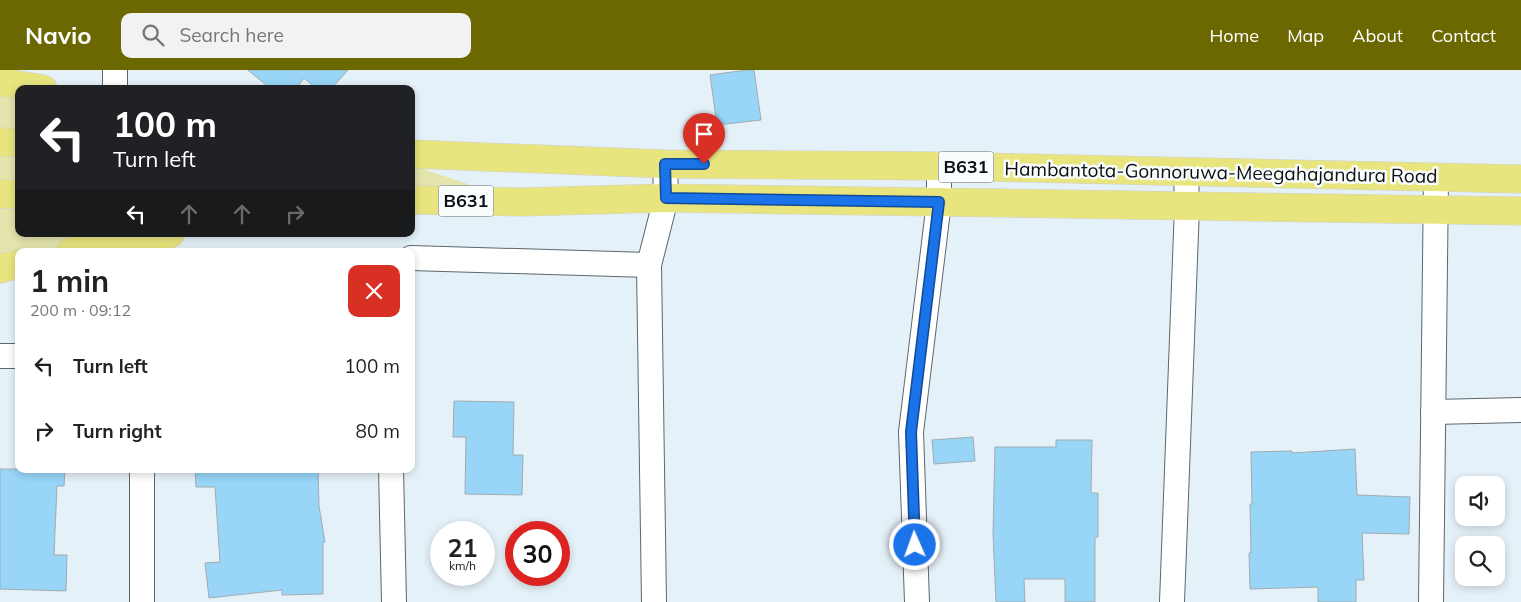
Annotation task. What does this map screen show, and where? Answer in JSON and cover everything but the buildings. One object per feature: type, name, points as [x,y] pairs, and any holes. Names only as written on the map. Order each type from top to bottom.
[{"type":"main road","points":[[0,82],[18,85]]},
{"type":"main road","points":[[0,142],[15,143]]},
{"type":"main road","name":"Hambantota-Gonnoruwa-Meegahajandura Road","points":[[415,154],[665,164],[939,166],[1521,179]]},
{"type":"main road","points":[[0,194],[15,194]]},
{"type":"main road","name":"Hambantota-Gonnoruwa-Meegahajandura Road","points":[[415,200],[522,202],[666,198],[1521,210]]},
{"type":"main road","points":[[415,212],[522,202]]},
{"type":"main road","points":[[84,248],[126,238],[156,240]]},
{"type":"main road","points":[[0,268],[15,265]]},
{"type":"street","points":[[115,70],[116,85]]},
{"type":"street","points":[[654,602],[649,265],[666,198],[665,164]]},
{"type":"street","points":[[917,602],[911,432],[939,202],[939,166]]},
{"type":"street","points":[[1172,602],[1187,206],[1186,171]]},
{"type":"street","points":[[1431,602],[1436,178]]},
{"type":"street","points":[[415,258],[649,265]]},
{"type":"street","points":[[0,356],[15,356]]},
{"type":"street","points":[[1433,412],[1521,410]]},
{"type":"street","points":[[142,473],[142,602]]},
{"type":"street","points":[[391,473],[394,602]]},
{"type":"green space","points":[[0,82],[15,88],[15,237],[153,237],[88,248],[15,248],[15,255],[0,269]]},
{"type":"green space","points":[[415,166],[522,202],[415,212]]},
{"type":"route","points":[[704,164],[665,164],[666,198],[939,202],[911,432],[915,545]]}]
